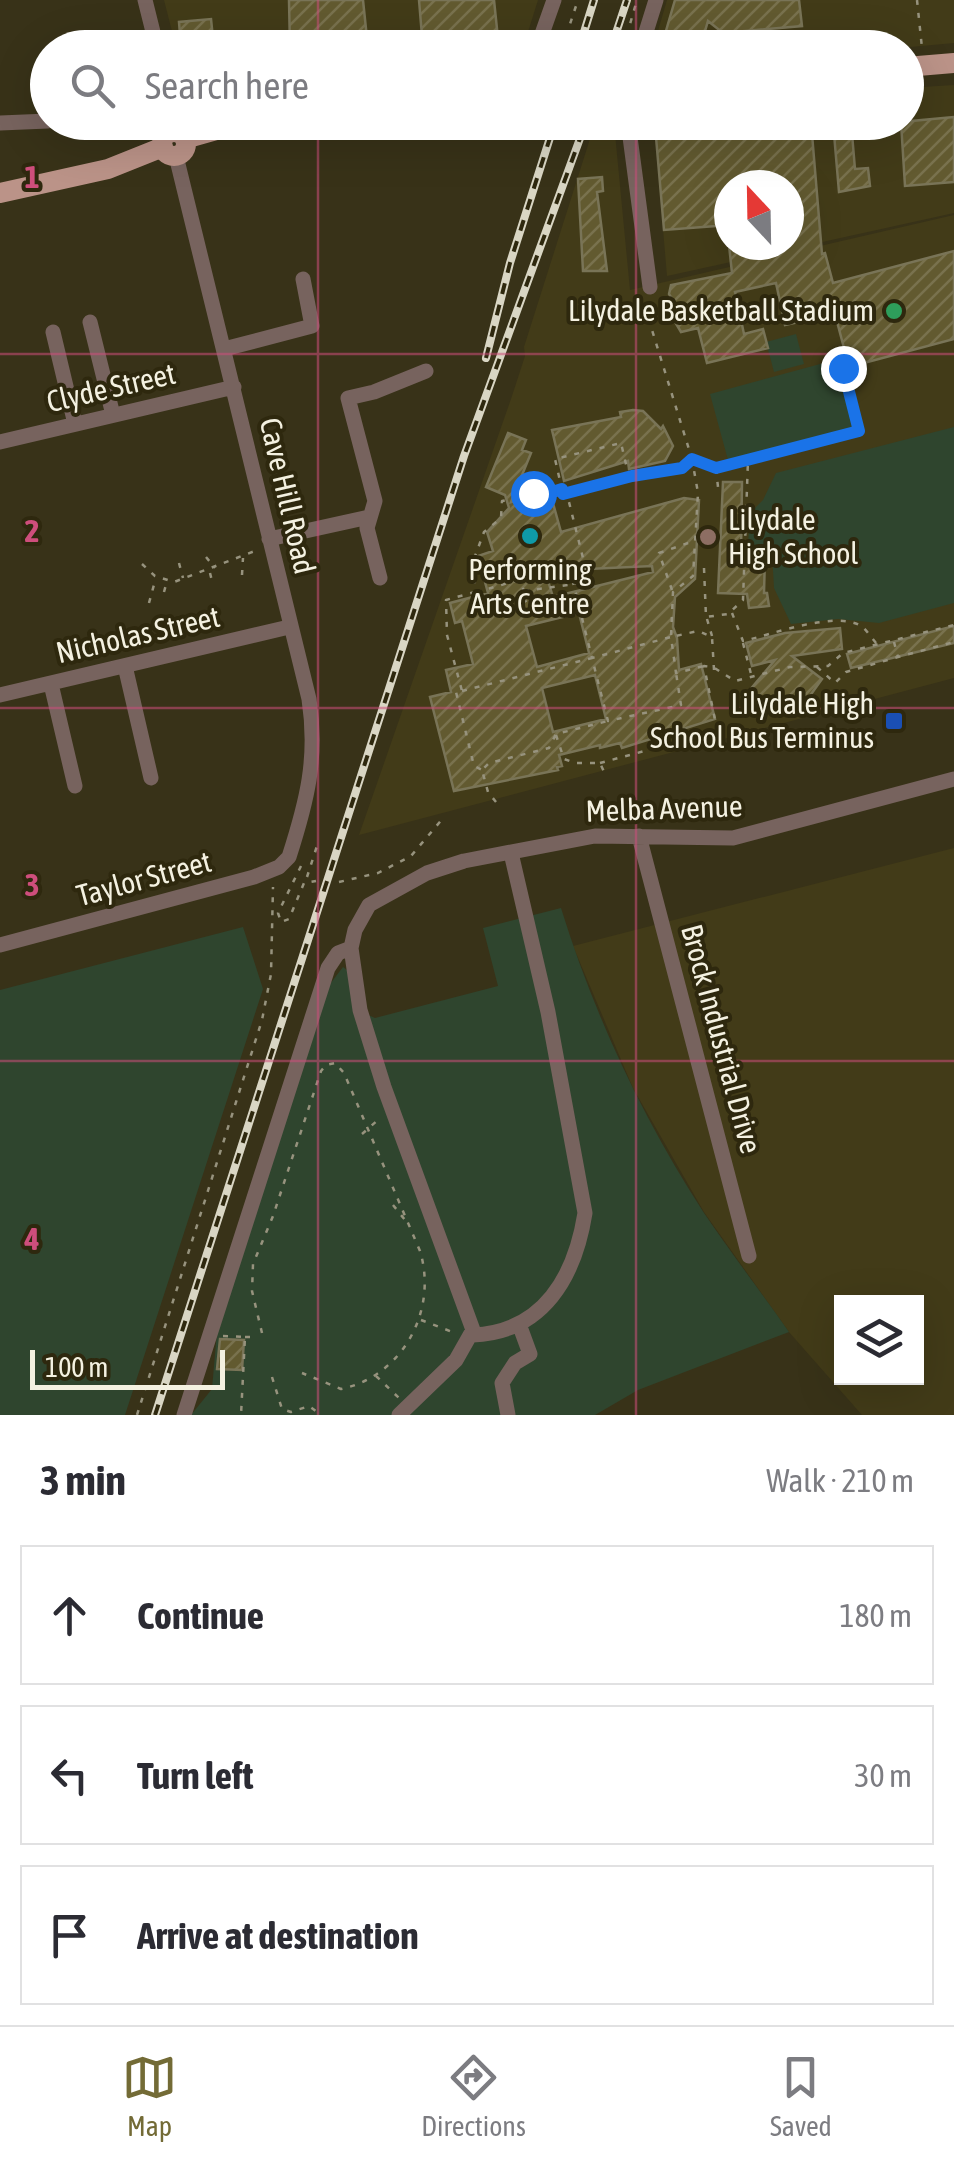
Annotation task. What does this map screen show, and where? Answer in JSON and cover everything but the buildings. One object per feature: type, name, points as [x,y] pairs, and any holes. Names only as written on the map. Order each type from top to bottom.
[{"type":"main road","points":[[924,66],[954,63]]},
{"type":"main road","points":[[0,193],[108,170],[172,140]]},
{"type":"street","points":[[145,0],[152,30]]},
{"type":"street","points":[[543,30],[554,0]]},
{"type":"street","points":[[647,30],[656,0]]},
{"type":"street","points":[[0,123],[30,122]]},
{"type":"street","name":"Cave Hill Road","points":[[174,140],[309,699],[314,731],[313,768],[297,855]]},
{"type":"street","points":[[632,140],[644,288]]},
{"type":"street","points":[[224,349],[312,326],[302,279]]},
{"type":"street","points":[[90,322],[113,415]]},
{"type":"street","points":[[53,332],[75,424]]},
{"type":"street","points":[[380,578],[367,528],[375,501],[348,398],[374,392],[426,370]]},
{"type":"street","name":"Clyde Street","points":[[0,442],[234,388]]},
{"type":"street","points":[[270,542],[369,516]]},
{"type":"street","name":"Nicholas Street","points":[[0,695],[289,627]]},
{"type":"street","points":[[125,666],[151,778]]},
{"type":"street","points":[[51,684],[75,786]]},
{"type":"street","name":"Melba Avenue","points":[[184,1415],[328,968],[338,952],[351,948],[355,930],[369,905],[446,867],[577,838],[734,838],[954,779]]},
{"type":"street","name":"Brock Industrial Drive","points":[[639,836],[749,1256]]},
{"type":"street","points":[[472,1337],[519,1324],[550,1300],[568,1274],[580,1244],[584,1213],[548,1012],[511,853]]},
{"type":"street","points":[[272,870],[297,855]]},
{"type":"street","name":"Taylor Street","points":[[1,940],[272,870]]},
{"type":"street","points":[[351,948],[360,1010],[468,1309],[472,1337],[456,1360],[404,1411]]},
{"type":"street","points":[[508,1415],[502,1383],[515,1364],[530,1354],[519,1324]]},
{"type":"path","points":[[568,30],[578,0]]},
{"type":"path","points":[[628,30],[637,0]]},
{"type":"path","points":[[917,0],[920,30]]},
{"type":"path","points":[[562,23],[570,24]]},
{"type":"path","points":[[644,288],[698,493],[693,576],[673,592]]},
{"type":"path","points":[[692,459],[716,468],[859,431],[843,368]]},
{"type":"path","points":[[524,591],[589,582],[555,459],[622,442],[629,477]]},
{"type":"path","points":[[478,592],[471,567],[484,532],[501,518],[502,501],[682,468],[692,459]]},
{"type":"path","points":[[706,616],[731,611],[743,600],[748,460]]},
{"type":"path","points":[[716,468],[718,487]]},
{"type":"path","points":[[482,770],[489,763],[549,748],[556,734],[681,706],[671,637],[673,592],[659,554],[695,541]]},
{"type":"path","points":[[148,584],[161,579],[186,579],[216,569],[270,542]]},
{"type":"path","points":[[232,550],[237,560]]},
{"type":"path","points":[[206,557],[216,569]]},
{"type":"path","points":[[242,574],[243,558]]},
{"type":"path","points":[[179,563],[188,586]]},
{"type":"path","points":[[142,564],[161,579]]},
{"type":"path","points":[[704,568],[714,668]]},
{"type":"path","points":[[564,570],[574,582],[608,721]]},
{"type":"path","points":[[210,571],[212,581]]},
{"type":"path","points":[[164,592],[167,580]]},
{"type":"path","points":[[149,603],[154,581]]},
{"type":"path","points":[[462,691],[446,635],[446,600],[515,581],[522,584],[526,600],[522,603]]},
{"type":"path","points":[[731,611],[748,655],[752,678]]},
{"type":"path","points":[[743,641],[803,625],[840,621],[860,626],[877,644]]},
{"type":"path","points":[[676,672],[704,666],[735,681],[790,668],[828,666],[842,653],[954,625]]},
{"type":"path","points":[[496,802],[488,792],[482,770],[474,766],[456,692],[698,631],[712,637]]},
{"type":"path","points":[[894,640],[898,657]]},
{"type":"path","points":[[816,666],[835,683],[846,672],[954,642]]},
{"type":"path","points":[[704,666],[720,744]]},
{"type":"path","points":[[556,734],[564,759],[576,764],[600,764],[719,731]]},
{"type":"path","points":[[600,764],[605,774]]},
{"type":"path","points":[[338,882],[378,873],[411,856],[444,817]]},
{"type":"path","points":[[307,878],[316,846]]},
{"type":"path","points":[[297,855],[278,914],[281,922],[289,918],[304,883],[316,882]]},
{"type":"path","points":[[137,1415],[264,1009],[272,958],[272,870]]},
{"type":"path","points":[[262,1333],[251,1279],[259,1242],[273,1216],[321,1071],[335,1063],[341,1067],[420,1251],[425,1302],[420,1320],[400,1352],[375,1375],[341,1389],[302,1373]]},
{"type":"path","points":[[362,1134],[383,1115],[394,1111]]},
{"type":"path","points":[[393,1206],[408,1225]]},
{"type":"path","points":[[273,1216],[281,1208]]},
{"type":"path","points":[[420,1320],[472,1337]]},
{"type":"path","points":[[222,1336],[258,1338]]},
{"type":"path","points":[[241,1415],[245,1337]]},
{"type":"path","points":[[375,1375],[404,1411]]},
{"type":"path","points":[[272,1376],[282,1409],[292,1412],[309,1406],[320,1415]]},
{"type":"shaded area","points":[[164,0],[538,0],[529,30],[172,30]]},
{"type":"shaded area","points":[[667,0],[954,0],[954,43],[924,46],[924,30],[658,30]]},
{"type":"shaded area","points":[[954,85],[954,213],[804,246],[804,170],[714,170],[714,260],[740,260],[667,276],[655,140],[924,140],[924,87]]},
{"type":"shaded area","name":"Lilydale High School","points":[[590,140],[616,140],[630,290],[760,260],[804,260],[804,250],[954,215],[954,678],[359,835],[525,356],[524,347]]},
{"type":"shaded area","points":[[954,848],[954,1415],[862,1415],[836,1385],[924,1385],[924,1295],[834,1295],[834,1383],[789,1332],[704,1212],[633,1088],[573,946]]},
{"type":"green space","points":[[796,334],[804,364],[774,372],[766,342]]},
{"type":"green space","points":[[835,360],[855,428],[728,460],[710,394]]},
{"type":"green space","points":[[954,427],[954,603],[879,623],[838,619],[791,624],[774,588],[772,553],[748,546],[750,513],[763,500],[776,473]]},
{"type":"green space","points":[[561,908],[605,1027],[661,1141],[704,1213],[789,1332],[638,1390],[595,1415],[191,1415],[212,1389],[217,1331],[330,984],[343,967],[347,970],[355,1009],[375,1018],[498,986],[483,928]]},
{"type":"green space","points":[[243,927],[263,989],[125,1415],[0,1415],[0,990]]},
{"type":"railway","points":[[585,30],[594,0]]},
{"type":"railway","points":[[617,30],[627,0]]},
{"type":"railway","points":[[486,358],[510,263],[549,140]]},
{"type":"railway","points":[[155,1415],[464,456],[579,140]]},
{"type":"place","name":"Lilydale Basketball Stadium","points":[[894,311]]},
{"type":"place","name":"Performing Arts Centre","points":[[530,536]]},
{"type":"place","name":"Lilydale High School","points":[[708,537]]},
{"type":"place","name":"Lilydale High School Bus Terminus","points":[[894,721]]},
{"type":"route","points":[[533,493],[540,496],[562,489],[563,494],[682,468],[692,459],[716,468],[859,431],[843,368]]}]
